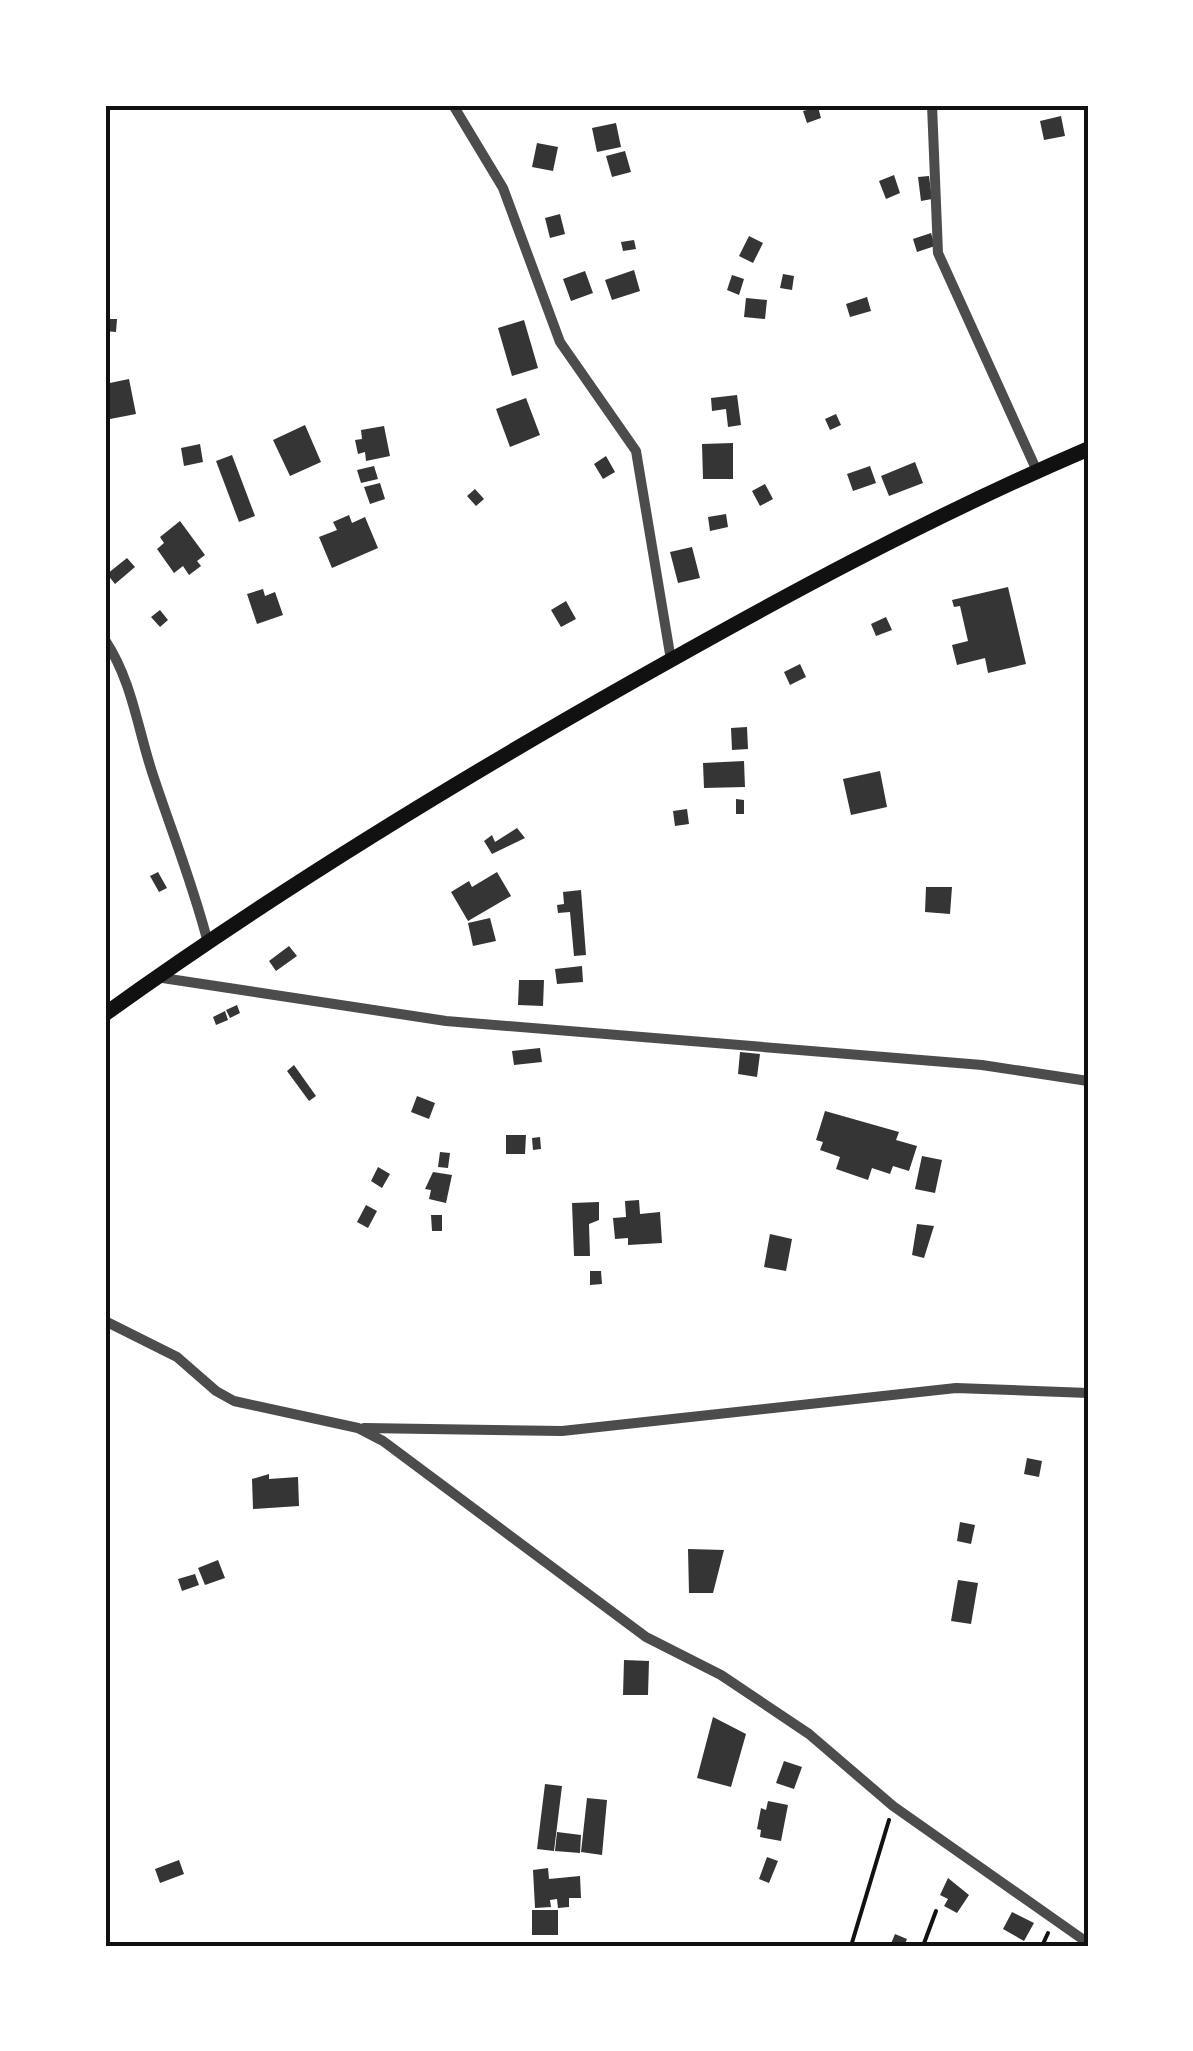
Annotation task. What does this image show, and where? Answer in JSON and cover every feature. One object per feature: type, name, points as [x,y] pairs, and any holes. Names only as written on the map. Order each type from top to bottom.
[{"type":"main road","points":[[105,1014],[470,774],[848,561],[1088,449]]},
{"type":"street","points":[[453,105],[503,188],[560,342],[636,450],[672,660]]},
{"type":"street","points":[[932,105],[938,252],[1037,471]]},
{"type":"street","points":[[105,640],[132,692],[144,746],[194,886],[208,943]]},
{"type":"street","points":[[156,977],[446,1021],[982,1065],[1088,1080]]},
{"type":"street","points":[[105,1321],[177,1358],[216,1392],[234,1401],[358,1428],[562,1431],[956,1388],[1088,1393]]},
{"type":"street","points":[[358,1428],[384,1441],[646,1637],[722,1674],[808,1734],[894,1806],[1088,1943]]},
{"type":"path","points":[[852,1946],[894,1806]]},
{"type":"path","points":[[923,1946],[936,1911]]},
{"type":"building","points":[[818,107],[821,118],[807,123],[803,111]]},
{"type":"building","points":[[1061,116],[1065,136],[1044,140],[1040,121]]},
{"type":"building","points":[[616,123],[621,147],[597,152],[592,128]]},
{"type":"building","points":[[537,143],[558,147],[553,171],[532,167]]},
{"type":"building","points":[[625,151],[631,172],[612,177],[606,156]]},
{"type":"building","points":[[894,175],[900,193],[886,199],[879,181]]},
{"type":"building","points":[[929,176],[932,199],[921,201],[918,177]]},
{"type":"building","points":[[560,214],[565,234],[550,238],[545,218]]},
{"type":"building","points":[[931,233],[935,246],[917,252],[913,239]]},
{"type":"building","points":[[749,236],[763,243],[753,263],[739,256]]},
{"type":"building","points":[[634,240],[636,249],[623,251],[621,242]]},
{"type":"building","points":[[634,270],[640,291],[612,300],[605,280]]},
{"type":"building","points":[[585,271],[593,293],[571,301],[563,279]]},
{"type":"building","points":[[783,274],[794,276],[792,290],[780,288]]},
{"type":"building","points":[[732,275],[744,279],[739,295],[727,290]]},
{"type":"building","points":[[867,297],[871,311],[850,317],[846,304]]},
{"type":"building","points":[[746,298],[767,300],[765,319],[744,317]]},
{"type":"building","points":[[105,319],[117,319],[116,332],[105,331]]},
{"type":"building","points":[[524,320],[538,368],[512,376],[498,328]]},
{"type":"building","points":[[129,379],[136,414],[105,420],[105,384]]},
{"type":"building","points":[[737,395],[741,425],[728,427],[726,409],[712,411],[711,398]]},
{"type":"building","points":[[526,398],[540,435],[510,447],[496,409]]},
{"type":"building","points":[[836,414],[841,425],[830,430],[825,419]]},
{"type":"building","points":[[305,425],[321,462],[290,476],[273,440]]},
{"type":"building","points":[[384,426],[390,456],[366,461],[365,452],[358,454],[355,440],[362,439],[361,430]]},
{"type":"building","points":[[733,443],[733,479],[703,479],[702,444]]},
{"type":"building","points":[[200,444],[203,462],[184,466],[181,448]]},
{"type":"building","points":[[232,455],[255,516],[239,522],[216,461]]},
{"type":"building","points":[[606,456],[615,472],[603,479],[594,464]]},
{"type":"building","points":[[915,462],[923,483],[889,496],[881,476]]},
{"type":"building","points":[[374,466],[378,479],[361,483],[357,470]]},
{"type":"building","points":[[870,466],[876,483],[853,491],[847,474]]},
{"type":"building","points":[[380,483],[385,499],[370,504],[364,487]]},
{"type":"building","points":[[765,484],[773,499],[760,506],[752,491]]},
{"type":"building","points":[[475,489],[484,499],[476,506],[467,496]]},
{"type":"building","points":[[726,514],[728,527],[710,531],[708,517]]},
{"type":"building","points":[[349,515],[352,523],[365,517],[378,548],[332,568],[319,537],[337,530],[333,522]]},
{"type":"building","points":[[180,521],[205,555],[197,561],[201,566],[189,575],[183,566],[174,573],[157,549],[164,543],[160,537]]},
{"type":"building","points":[[692,547],[700,578],[678,583],[670,552]]},
{"type":"building","points":[[127,558],[135,567],[115,584],[107,574]]},
{"type":"building","points":[[1008,587],[1026,664],[988,673],[985,658],[957,665],[952,645],[968,641],[960,606],[954,607],[952,600]]},
{"type":"building","points":[[263,589],[265,596],[275,592],[283,615],[257,624],[247,594]]},
{"type":"building","points":[[566,601],[576,619],[561,627],[551,610]]},
{"type":"building","points":[[160,610],[168,620],[160,627],[151,617]]},
{"type":"building","points":[[886,617],[892,630],[876,636],[871,624]]},
{"type":"building","points":[[800,664],[806,677],[790,685],[784,672]]},
{"type":"building","points":[[747,727],[748,749],[732,750],[731,728]]},
{"type":"building","points":[[744,761],[745,787],[704,788],[703,763]]},
{"type":"building","points":[[880,771],[887,807],[851,815],[843,779]]},
{"type":"building","points":[[736,799],[744,800],[744,814],[736,814]]},
{"type":"building","points":[[687,809],[689,824],[675,826],[673,811]]},
{"type":"building","points":[[517,828],[525,838],[492,854],[484,841],[492,835],[495,842]]},
{"type":"building","points":[[158,872],[167,888],[159,892],[150,876]]},
{"type":"building","points":[[497,872],[511,896],[468,921],[451,892],[469,881],[472,887]]},
{"type":"building","points":[[926,887],[952,887],[950,914],[925,912]]},
{"type":"building","points":[[581,890],[586,955],[574,956],[570,912],[558,913],[557,905],[564,904],[563,892]]},
{"type":"building","points":[[490,918],[496,941],[473,946],[468,923]]},
{"type":"building","points":[[289,946],[297,956],[276,971],[269,961]]},
{"type":"building","points":[[582,966],[583,982],[557,984],[555,969]]},
{"type":"building","points":[[519,980],[544,980],[543,1006],[518,1005]]},
{"type":"building","points":[[237,1005],[240,1013],[230,1018],[226,1010]]},
{"type":"building","points":[[225,1011],[228,1020],[216,1025],[213,1017]]},
{"type":"building","points":[[540,1048],[542,1062],[514,1065],[512,1051]]},
{"type":"building","points":[[740,1052],[760,1054],[757,1077],[738,1074]]},
{"type":"building","points":[[294,1065],[316,1096],[309,1101],[287,1071]]},
{"type":"building","points":[[417,1096],[435,1103],[429,1119],[411,1112]]},
{"type":"building","points":[[825,1111],[899,1132],[896,1140],[917,1146],[909,1171],[893,1166],[890,1174],[872,1168],[868,1180],[836,1169],[840,1157],[820,1150],[823,1142],[816,1140]]},
{"type":"building","points":[[506,1135],[526,1135],[525,1154],[506,1154]]},
{"type":"building","points":[[540,1137],[541,1149],[533,1150],[532,1138]]},
{"type":"building","points":[[440,1152],[450,1153],[448,1168],[438,1167]]},
{"type":"building","points":[[922,1156],[942,1160],[935,1193],[915,1189]]},
{"type":"building","points":[[378,1167],[390,1174],[382,1188],[371,1181]]},
{"type":"building","points":[[433,1172],[452,1175],[446,1203],[429,1199],[431,1190],[425,1189]]},
{"type":"building","points":[[639,1200],[640,1214],[660,1212],[662,1243],[628,1245],[628,1238],[615,1239],[613,1218],[626,1217],[625,1201]]},
{"type":"building","points":[[599,1202],[599,1220],[589,1224],[590,1256],[574,1256],[572,1203]]},
{"type":"building","points":[[366,1205],[377,1211],[368,1228],[357,1222]]},
{"type":"building","points":[[431,1215],[442,1215],[442,1231],[432,1231]]},
{"type":"building","points":[[917,1224],[934,1226],[924,1258],[912,1255]]},
{"type":"building","points":[[770,1234],[792,1239],[786,1271],[764,1267]]},
{"type":"building","points":[[590,1271],[601,1271],[602,1284],[590,1285]]},
{"type":"building","points":[[1027,1458],[1042,1461],[1039,1477],[1024,1474]]},
{"type":"building","points":[[269,1474],[269,1479],[298,1477],[299,1506],[253,1509],[252,1479]]},
{"type":"building","points":[[960,1522],[975,1525],[971,1544],[957,1541]]},
{"type":"building","points":[[688,1549],[724,1550],[713,1593],[689,1593]]},
{"type":"building","points":[[218,1560],[225,1578],[205,1585],[198,1568]]},
{"type":"building","points":[[195,1574],[199,1585],[182,1591],[178,1579]]},
{"type":"building","points":[[958,1580],[978,1583],[971,1624],[951,1621]]},
{"type":"building","points":[[624,1660],[649,1661],[648,1695],[623,1695]]},
{"type":"building","points":[[713,1717],[746,1734],[731,1787],[697,1778]]},
{"type":"building","points":[[784,1761],[802,1767],[794,1789],[776,1783]]},
{"type":"building","points":[[545,1784],[562,1786],[554,1851],[537,1849]]},
{"type":"building","points":[[587,1798],[607,1800],[602,1855],[581,1852]]},
{"type":"building","points":[[768,1801],[788,1805],[781,1841],[760,1837],[761,1830],[757,1829],[761,1808],[766,1810]]},
{"type":"building","points":[[557,1832],[581,1835],[580,1853],[555,1851]]},
{"type":"building","points":[[767,1857],[778,1861],[769,1883],[759,1879]]},
{"type":"building","points":[[179,1860],[184,1874],[160,1883],[155,1869]]},
{"type":"building","points":[[548,1868],[549,1879],[580,1876],[581,1898],[569,1898],[569,1907],[558,1908],[557,1899],[550,1900],[551,1907],[535,1908],[533,1870]]},
{"type":"building","points":[[948,1878],[969,1895],[957,1913],[944,1906],[948,1899],[940,1895]]},
{"type":"building","points":[[532,1910],[558,1910],[558,1935],[532,1935]]},
{"type":"building","points":[[1012,1912],[1034,1923],[1024,1941],[1003,1929]]},
{"type":"building","points":[[895,1934],[907,1939],[904,1946],[890,1946]]}]
